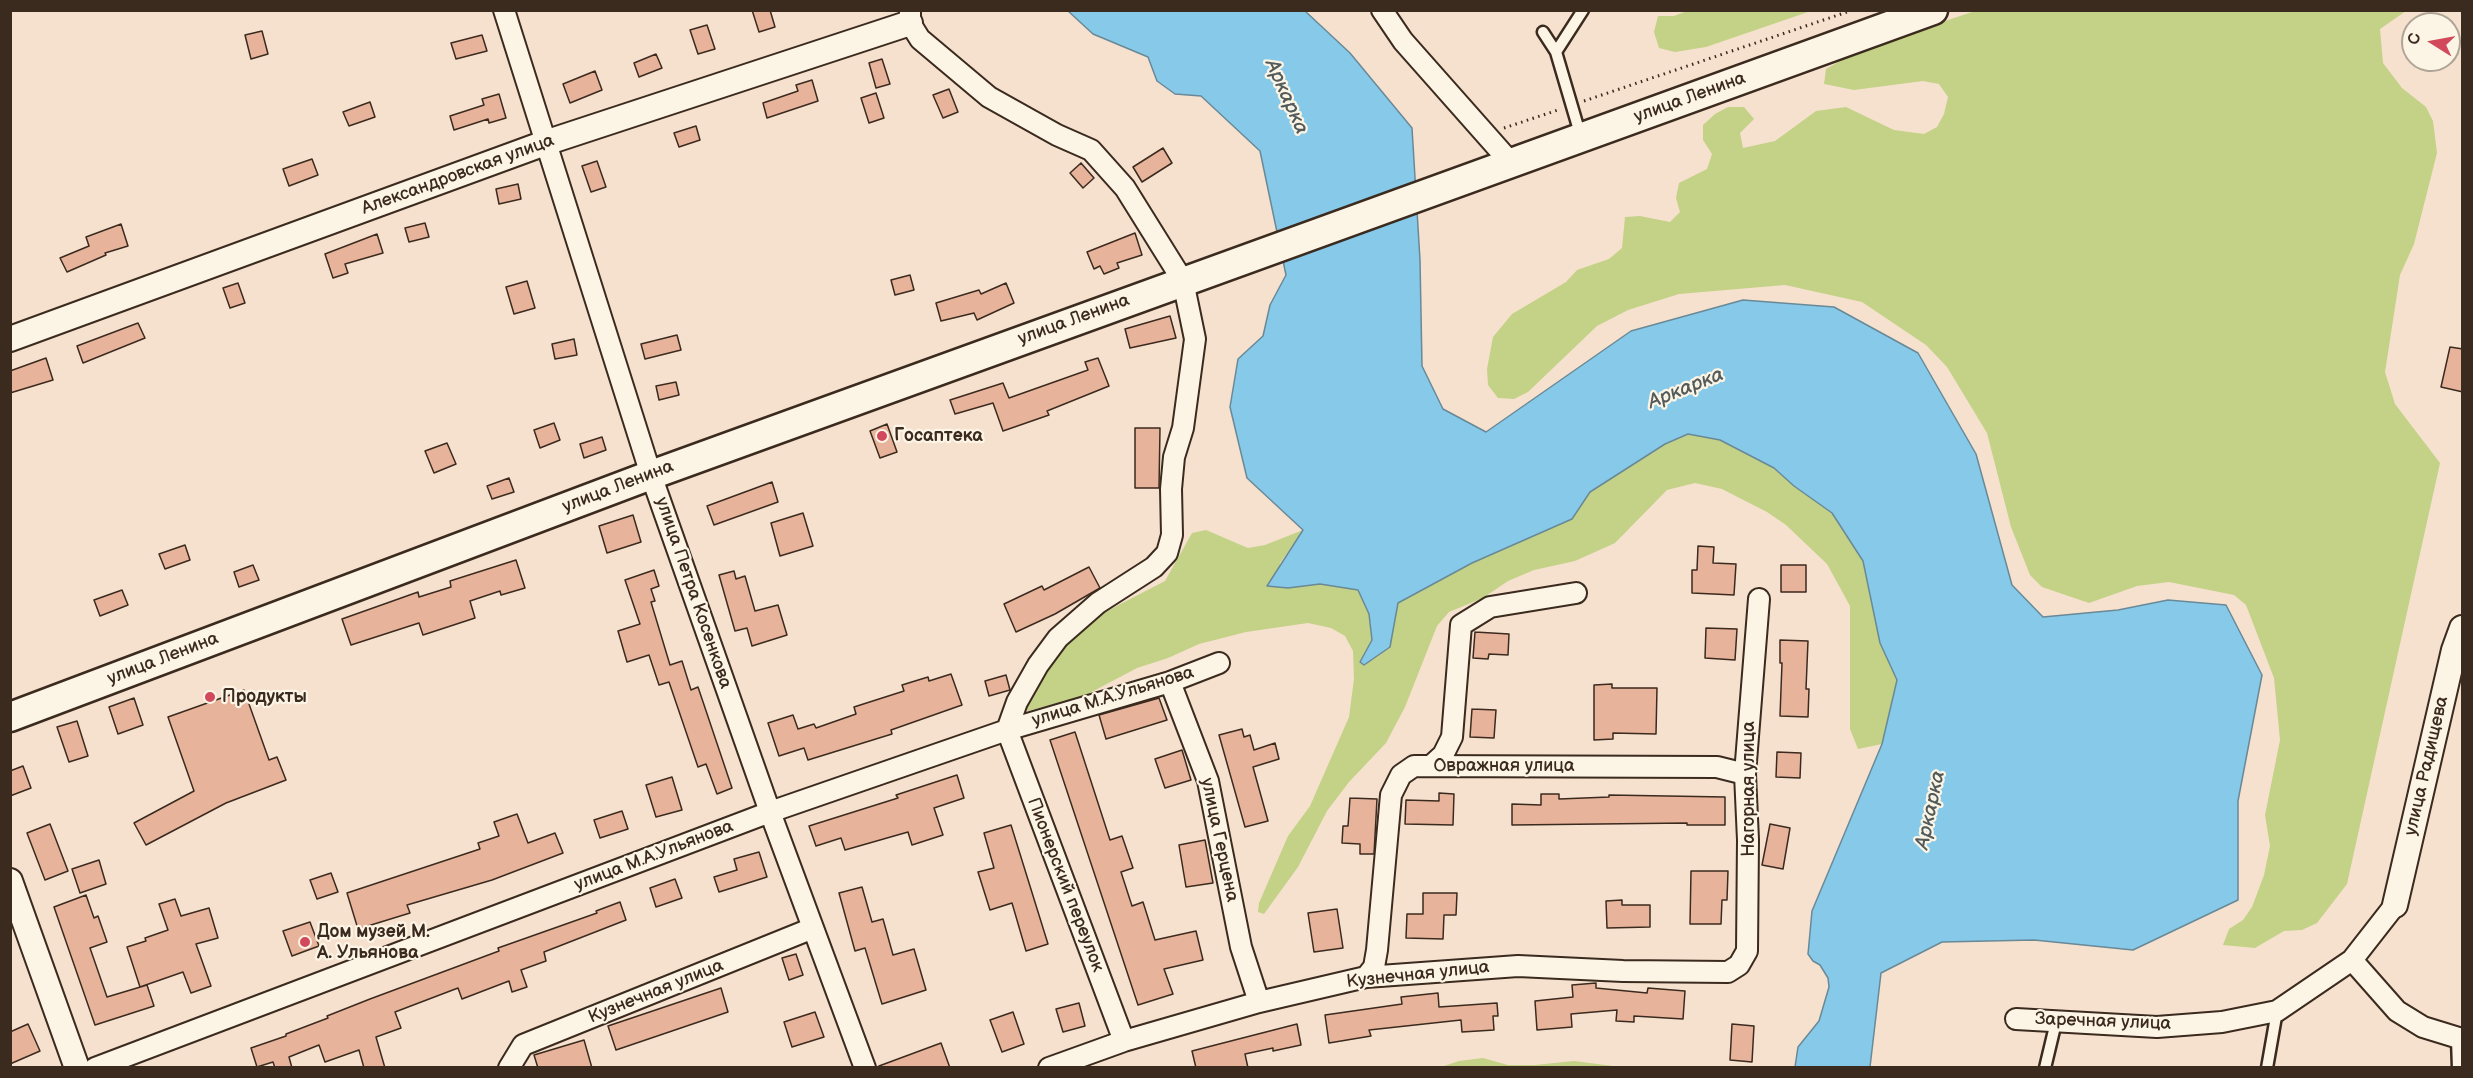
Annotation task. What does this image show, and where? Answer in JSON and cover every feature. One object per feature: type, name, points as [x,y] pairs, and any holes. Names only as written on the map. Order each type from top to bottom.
[{"type":"main road","name":"улица Ленина","points":[[10,717],[651,474],[1933,10]]},
{"type":"street","name":"улица Петра Косенкова","points":[[504,10],[651,474],[770,813],[865,1068]]},
{"type":"street","points":[[1382,10],[1403,41],[1511,163]]},
{"type":"street","name":"Александровская улица","points":[[10,339],[545,143],[910,17]]},
{"type":"street","points":[[910,17],[920,39],[989,97],[1057,135],[1091,150],[1125,188],[1183,281],[1195,339],[1183,428],[1174,457],[1171,489],[1172,535],[1167,554],[1154,567],[1098,603],[1058,638],[1038,665],[1017,702],[1007,730]]},
{"type":"street","points":[[1432,765],[1443,755],[1452,737],[1461,625],[1490,607],[1576,592]]},
{"type":"street","name":"Нагорная улица","points":[[1728,972],[1739,965],[1747,951],[1748,851],[1745,774],[1759,599]]},
{"type":"street","name":"улица Радищева","points":[[2395,905],[2460,643]]},
{"type":"street","name":"улица М.А.Ульянова","points":[[95,1068],[770,813],[1007,730],[1170,682],[1219,663]]},
{"type":"street","name":"улица Герцена","points":[[1170,682],[1208,781],[1241,946],[1259,1002]]},
{"type":"street","name":"Пионерский переулок","points":[[1007,730],[1124,1041]]},
{"type":"street","name":"Овражная улица","points":[[1366,977],[1374,967],[1377,950],[1391,795],[1401,775],[1414,766],[1717,767],[1745,774]]},
{"type":"street","points":[[10,881],[78,1068]]},
{"type":"street","name":"Заречная улица","points":[[2016,1019],[2157,1027],[2222,1022],[2277,1011],[2352,960],[2395,905]]},
{"type":"street","name":"Кузнечная улица","points":[[509,1068],[524,1045],[813,928]]},
{"type":"street","points":[[2352,960],[2397,1011],[2423,1028],[2460,1039]]},
{"type":"street","name":"Кузнечная улица","points":[[1049,1068],[1124,1041],[1259,1002],[1366,977],[1518,966],[1623,971],[1728,972]]},
{"type":"lane","points":[[1556,52],[1583,10]]},
{"type":"lane","points":[[1544,32],[1556,52],[1581,137]]},
{"type":"lane","points":[[2267,1068],[2277,1011]]},
{"type":"lane","points":[[2045,1068],[2056,1022]]},
{"type":"lane","points":[[2458,1068],[2460,1039]]},
{"type":"path","points":[[1486,134],[1853,10]]},
{"type":"green space","points":[[1687,11],[1811,11],[1706,47],[1675,52],[1659,48],[1654,32],[1658,16],[1674,16]]},
{"type":"green space","points":[[1975,11],[2406,11],[2401,12],[2401,14],[2380,29],[2383,63],[2402,88],[2426,107],[2433,121],[2437,153],[2414,244],[2400,275],[2385,372],[2395,404],[2440,463],[2347,884],[2317,923],[2302,930],[2284,931],[2255,948],[2223,945],[2229,929],[2243,920],[2252,907],[2264,875],[2270,846],[2265,815],[2280,740],[2274,678],[2246,605],[2234,595],[2169,582],[2137,586],[2089,603],[2042,587],[2030,575],[2011,527],[1987,433],[1947,367],[1926,345],[1862,302],[1785,285],[1679,294],[1628,310],[1597,326],[1528,392],[1514,399],[1498,398],[1488,385],[1487,369],[1493,337],[1512,314],[1566,282],[1577,270],[1609,259],[1622,248],[1625,217],[1640,216],[1670,222],[1680,212],[1676,198],[1679,183],[1707,169],[1712,154],[1703,140],[1703,125],[1715,114],[1728,107],[1744,107],[1754,119],[1740,133],[1743,148],[1775,141],[1816,111],[1846,107],[1894,130],[1924,134],[1937,127],[1944,114],[1948,97],[1939,84],[1923,81],[1854,90],[1824,84],[1826,69],[1861,49]]},
{"type":"green space","points":[[1688,434],[1720,440],[1774,468],[1794,486],[1832,513],[1863,561],[1880,643],[1897,680],[1882,744],[1858,749],[1850,729],[1850,606],[1827,564],[1786,525],[1767,512],[1722,489],[1695,483],[1667,490],[1615,543],[1575,561],[1534,570],[1508,581],[1483,598],[1449,612],[1437,626],[1405,707],[1386,743],[1349,782],[1327,811],[1298,867],[1264,914],[1258,912],[1259,903],[1288,836],[1310,806],[1349,717],[1354,679],[1353,651],[1345,636],[1331,628],[1308,623],[1246,632],[1199,644],[1168,658],[1137,668],[1086,695],[1028,711],[1023,705],[1029,693],[1067,642],[1103,613],[1165,581],[1192,533],[1206,530],[1248,548],[1265,545],[1303,530],[1280,563],[1288,588],[1320,584],[1358,590],[1369,614],[1372,640],[1360,662],[1390,647],[1398,603],[1472,563],[1572,519],[1590,492],[1665,444]]},
{"type":"green space","points":[[1483,1058],[1508,1065],[1574,1061],[1621,1067],[1441,1067],[1459,1061]]},
{"type":"water","name":"Аркарка","points":[[1068,11],[1305,11],[1350,53],[1412,128],[1420,260],[1422,366],[1443,409],[1486,432],[1631,331],[1743,300],[1834,307],[1918,353],[1976,454],[2012,585],[2043,617],[2118,610],[2168,600],[2226,605],[2262,675],[2238,801],[2238,900],[2133,950],[2034,940],[1942,942],[1881,973],[1870,1067],[1795,1067],[1798,1047],[1819,1021],[1829,987],[1828,978],[1820,965],[1808,954],[1812,911],[1882,744],[1897,680],[1880,643],[1863,561],[1832,513],[1794,486],[1774,468],[1720,440],[1688,434],[1665,444],[1590,492],[1572,519],[1472,563],[1398,603],[1390,647],[1364,665],[1360,662],[1372,640],[1369,614],[1358,590],[1320,584],[1288,588],[1267,586],[1303,530],[1247,478],[1230,407],[1238,359],[1263,336],[1270,305],[1286,275],[1260,151],[1201,96],[1175,94],[1157,81],[1148,57],[1093,34]]},
{"type":"building","points":[[752,10],[770,10],[775,27],[759,32]]},
{"type":"building","points":[[707,25],[715,49],[698,54],[690,30]]},
{"type":"building","points":[[262,31],[268,54],[251,59],[245,35]]},
{"type":"building","points":[[482,35],[487,51],[456,59],[451,43]]},
{"type":"building","points":[[656,54],[662,68],[639,77],[634,63]]},
{"type":"building","points":[[882,59],[890,84],[876,88],[869,63]]},
{"type":"building","points":[[595,71],[602,90],[570,103],[563,84]]},
{"type":"building","points":[[812,80],[818,101],[767,118],[763,103],[798,91],[796,85]]},
{"type":"building","points":[[949,89],[958,112],[943,118],[933,95]]},
{"type":"building","points":[[876,93],[884,118],[869,123],[861,98]]},
{"type":"building","points":[[499,94],[506,118],[489,123],[488,119],[454,130],[450,116],[484,105],[482,99]]},
{"type":"building","points":[[370,102],[375,117],[349,126],[343,112]]},
{"type":"building","points":[[696,126],[700,140],[679,147],[674,133]]},
{"type":"building","points":[[1163,148],[1172,163],[1142,182],[1133,167]]},
{"type":"building","points":[[312,159],[318,175],[289,186],[283,169]]},
{"type":"building","points":[[597,161],[606,187],[591,192],[582,166]]},
{"type":"building","points":[[1081,163],[1094,178],[1083,188],[1070,173]]},
{"type":"building","points":[[518,184],[521,199],[499,204],[496,189]]},
{"type":"building","points":[[425,223],[429,237],[409,242],[405,228]]},
{"type":"building","points":[[121,224],[128,246],[105,253],[106,255],[67,272],[60,258],[89,246],[86,237]]},
{"type":"building","points":[[1135,233],[1142,255],[1117,263],[1119,268],[1104,274],[1100,266],[1094,269],[1087,252]]},
{"type":"building","points":[[377,234],[383,253],[345,264],[348,273],[333,278],[325,254]]},
{"type":"building","points":[[910,275],[914,290],[895,295],[891,280]]},
{"type":"building","points":[[527,281],[535,308],[514,314],[506,287]]},
{"type":"building","points":[[238,283],[245,303],[230,308],[223,288]]},
{"type":"building","points":[[1006,283],[1014,303],[977,320],[974,313],[941,321],[936,303],[979,290],[981,294]]},
{"type":"building","points":[[1170,316],[1176,338],[1130,348],[1125,329]]},
{"type":"building","points":[[138,323],[145,338],[83,363],[77,346]]},
{"type":"building","points":[[677,335],[681,350],[645,359],[641,344]]},
{"type":"building","points":[[574,339],[577,355],[555,359],[552,344]]},
{"type":"building","points":[[2450,347],[2463,349],[2463,392],[2441,387]]},
{"type":"building","points":[[46,358],[53,380],[10,393],[10,371]]},
{"type":"building","points":[[1098,358],[1109,386],[1047,411],[1049,415],[1003,431],[993,403],[955,414],[950,400],[1003,383],[1009,398],[1088,370],[1085,362]]},
{"type":"building","points":[[676,382],[679,395],[659,400],[656,386]]},
{"type":"building","points":[[554,423],[560,440],[540,448],[534,430]]},
{"type":"building","points":[[887,424],[897,452],[880,458],[870,431]]},
{"type":"building","points":[[1135,428],[1160,428],[1159,488],[1135,488]]},
{"type":"building","points":[[602,437],[606,450],[584,458],[580,444]]},
{"type":"building","points":[[447,443],[456,464],[434,473],[425,451]]},
{"type":"building","points":[[509,478],[514,492],[492,499],[487,486]]},
{"type":"building","points":[[772,482],[778,502],[714,525],[707,506]]},
{"type":"building","points":[[803,513],[813,546],[780,556],[771,523]]},
{"type":"building","points":[[633,515],[641,542],[607,553],[599,526]]},
{"type":"building","points":[[185,545],[190,560],[165,569],[159,554]]},
{"type":"building","points":[[1698,546],[1714,547],[1713,563],[1736,564],[1734,595],[1692,593],[1692,570],[1697,570]]},
{"type":"building","points":[[516,560],[525,588],[501,595],[500,591],[470,601],[475,618],[423,635],[419,623],[351,645],[342,619],[418,592],[419,597],[451,587],[450,581]]},
{"type":"building","points":[[253,565],[259,580],[239,587],[234,572]]},
{"type":"building","points":[[1781,565],[1806,565],[1806,592],[1781,592]]},
{"type":"building","points":[[1089,567],[1100,588],[1055,614],[1016,632],[1004,604],[1042,586],[1044,590]]},
{"type":"building","points":[[654,570],[659,586],[651,589],[655,601],[651,602],[670,665],[682,661],[691,690],[698,687],[732,788],[717,794],[706,764],[698,767],[669,682],[659,685],[649,655],[627,662],[618,631],[640,624],[625,580]]},
{"type":"building","points":[[734,571],[736,579],[745,576],[755,611],[778,605],[787,635],[752,646],[747,628],[735,631],[719,575]]},
{"type":"building","points":[[122,590],[128,605],[100,616],[94,600]]},
{"type":"building","points":[[1706,628],[1737,629],[1735,660],[1705,658]]},
{"type":"building","points":[[1475,632],[1509,634],[1508,655],[1489,654],[1488,659],[1473,658]]},
{"type":"building","points":[[1780,640],[1808,641],[1806,689],[1809,689],[1808,717],[1780,716],[1782,663],[1780,663]]},
{"type":"building","points":[[951,674],[962,705],[891,730],[892,734],[808,760],[804,748],[779,756],[768,723],[793,715],[798,729],[814,724],[816,728],[856,714],[854,707],[904,691],[902,685],[928,677],[929,681]]},
{"type":"building","points":[[1006,675],[1010,690],[989,696],[985,681]]},
{"type":"building","points":[[1612,684],[1612,688],[1657,688],[1656,734],[1613,733],[1613,739],[1594,740],[1594,685]]},
{"type":"building","points":[[244,690],[269,760],[277,757],[286,780],[226,803],[146,845],[134,823],[194,791],[168,717]]},
{"type":"building","points":[[134,698],[143,725],[118,734],[109,707]]},
{"type":"building","points":[[1159,698],[1167,720],[1106,739],[1099,715]]},
{"type":"building","points":[[1472,709],[1496,710],[1494,738],[1470,737]]},
{"type":"building","points":[[77,721],[88,756],[69,762],[57,727]]},
{"type":"building","points":[[1242,729],[1244,737],[1250,735],[1254,750],[1275,743],[1279,759],[1253,767],[1268,821],[1245,827],[1219,735]]},
{"type":"building","points":[[1075,732],[1110,840],[1122,836],[1133,868],[1121,872],[1132,906],[1143,902],[1155,940],[1196,931],[1203,960],[1164,969],[1173,994],[1138,1005],[1050,740]]},
{"type":"building","points":[[1182,750],[1191,780],[1165,788],[1155,759]]},
{"type":"building","points":[[1777,752],[1801,753],[1800,778],[1776,777]]},
{"type":"building","points":[[23,766],[31,788],[10,796],[10,771]]},
{"type":"building","points":[[957,775],[964,798],[934,808],[943,835],[912,845],[908,832],[845,850],[841,838],[816,846],[809,826],[898,798],[896,795]]},
{"type":"building","points":[[672,777],[682,810],[656,817],[646,785]]},
{"type":"building","points":[[1439,793],[1454,794],[1453,825],[1405,824],[1406,800],[1439,801]]},
{"type":"building","points":[[1541,794],[1559,794],[1559,799],[1609,797],[1609,795],[1725,797],[1725,825],[1687,825],[1687,823],[1512,825],[1512,804],[1541,805]]},
{"type":"building","points":[[1350,798],[1377,799],[1374,854],[1360,854],[1360,844],[1342,843],[1343,826],[1348,826]]},
{"type":"building","points":[[622,811],[628,829],[600,838],[594,820]]},
{"type":"building","points":[[517,814],[528,843],[555,833],[563,853],[492,880],[407,905],[410,913],[358,929],[347,893],[480,849],[478,843],[499,836],[494,822]]},
{"type":"building","points":[[50,824],[68,871],[45,880],[27,833]]},
{"type":"building","points":[[1770,824],[1790,828],[1783,869],[1762,865]]},
{"type":"building","points":[[1011,825],[1048,944],[1026,951],[1012,903],[990,910],[978,872],[994,868],[984,833]]},
{"type":"building","points":[[1205,840],[1213,883],[1186,887],[1179,845]]},
{"type":"building","points":[[759,852],[767,877],[719,892],[714,877],[737,870],[734,859]]},
{"type":"building","points":[[99,860],[106,884],[80,893],[72,869]]},
{"type":"building","points":[[1691,871],[1728,871],[1727,900],[1722,900],[1721,924],[1690,924]]},
{"type":"building","points":[[331,873],[338,892],[317,899],[310,880]]},
{"type":"building","points":[[675,879],[682,898],[656,907],[650,888]]},
{"type":"building","points":[[862,887],[872,922],[883,919],[893,955],[914,949],[926,990],[882,1004],[865,948],[855,951],[839,893]]},
{"type":"building","points":[[1423,893],[1457,893],[1456,915],[1444,915],[1443,939],[1406,938],[1407,914],[1423,914]]},
{"type":"building","points":[[86,895],[94,918],[98,916],[107,942],[90,948],[107,997],[147,985],[154,1006],[95,1025],[54,907]]},
{"type":"building","points":[[175,899],[181,916],[209,908],[218,938],[196,944],[211,986],[191,993],[183,972],[140,987],[127,947],[168,930],[159,904]]},
{"type":"building","points":[[1622,900],[1622,905],[1650,905],[1650,927],[1607,928],[1606,901]]},
{"type":"building","points":[[620,902],[626,920],[544,952],[546,961],[521,970],[527,987],[512,992],[509,981],[462,999],[458,988],[395,1012],[401,1028],[376,1037],[385,1068],[364,1068],[359,1050],[325,1062],[319,1045],[289,1057],[292,1068],[275,1068],[273,1062],[257,1067],[251,1048],[286,1036],[286,1034],[370,999],[499,951],[498,948],[597,913],[596,911]]},
{"type":"building","points":[[1337,909],[1343,948],[1314,952],[1308,913]]},
{"type":"building","points":[[310,922],[319,946],[292,956],[283,931]]},
{"type":"building","points":[[796,954],[803,975],[789,980],[782,958]]},
{"type":"building","points":[[1596,983],[1596,988],[1647,993],[1648,988],[1685,991],[1683,1019],[1634,1016],[1634,1022],[1616,1021],[1617,1010],[1571,1014],[1572,1027],[1537,1030],[1535,1001],[1573,997],[1572,985]]},
{"type":"building","points":[[721,988],[728,1012],[616,1050],[608,1026]]},
{"type":"building","points":[[1438,993],[1439,1007],[1497,1003],[1498,1016],[1493,1016],[1494,1030],[1462,1032],[1461,1020],[1369,1030],[1371,1036],[1329,1043],[1325,1015],[1402,1004],[1401,997]]},
{"type":"building","points":[[1079,1003],[1085,1026],[1063,1032],[1056,1009]]},
{"type":"building","points":[[815,1012],[824,1037],[792,1047],[784,1022]]},
{"type":"building","points":[[1013,1012],[1024,1044],[1002,1052],[990,1020]]},
{"type":"building","points":[[28,1024],[40,1051],[10,1064],[10,1032]]},
{"type":"building","points":[[1297,1024],[1301,1045],[1245,1054],[1248,1068],[1196,1068],[1192,1051]]},
{"type":"building","points":[[1732,1024],[1754,1026],[1752,1062],[1730,1060]]},
{"type":"building","points":[[584,1040],[592,1068],[538,1068],[534,1055]]},
{"type":"building","points":[[941,1043],[950,1068],[879,1068],[879,1066]]},
{"type":"place","name":"Госаптека","points":[[882,436]]},
{"type":"place","name":"Продукты","points":[[210,697]]},
{"type":"place","name":"Дом музей М. А. Ульянова","points":[[305,942]]}]
